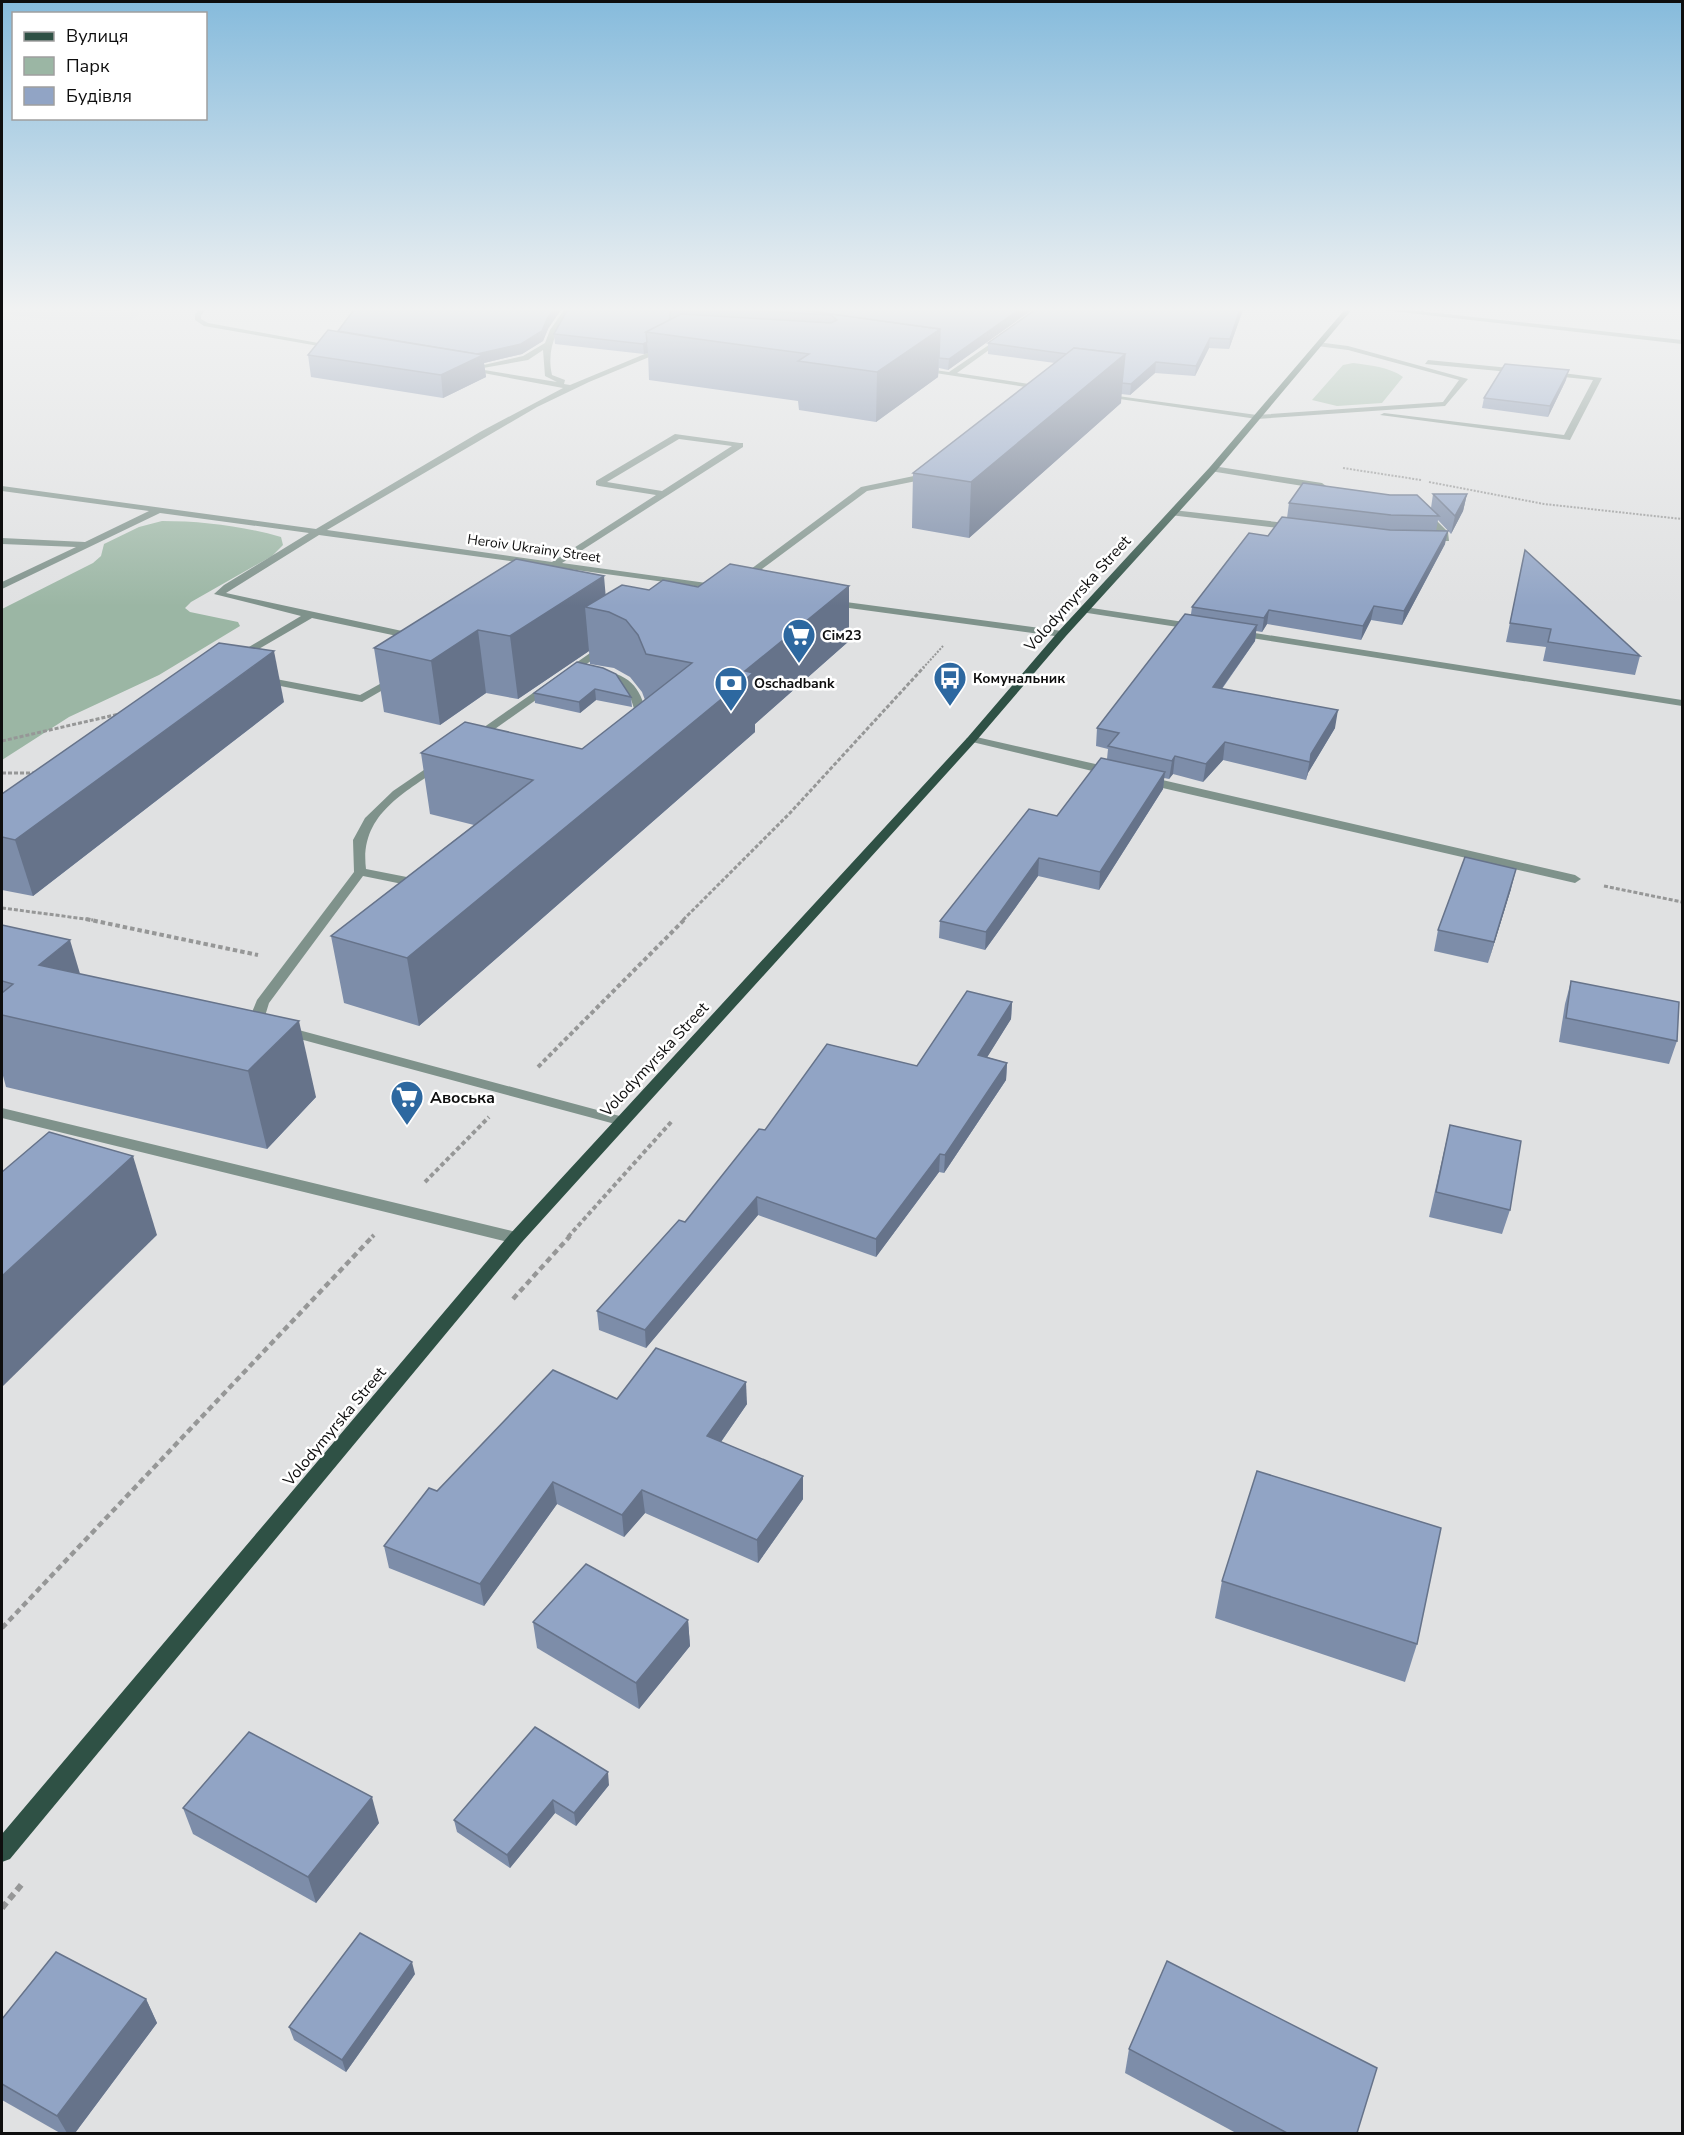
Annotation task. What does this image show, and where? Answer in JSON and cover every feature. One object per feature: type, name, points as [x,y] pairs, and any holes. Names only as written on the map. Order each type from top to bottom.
[{"type":"main road","name":"Volodymyrska Street","points":[[2,1851],[516,1238],[972,739],[1062,634],[1213,469],[1266,407]]},
{"type":"street","points":[[426,639],[219,594],[375,496],[535,407]]},
{"type":"street","points":[[1179,407],[1257,417],[1411,407]]},
{"type":"street","points":[[1354,411],[1567,438],[1583,407]]},
{"type":"street","points":[[553,565],[740,445],[678,436],[599,483],[663,494]]},
{"type":"street","name":"Heroiv Ukrainy Street","points":[[2,488],[321,531],[728,590],[864,489],[879,484],[921,480],[942,468]]},
{"type":"street","points":[[1213,469],[1327,487]]},
{"type":"street","points":[[1415,505],[1445,534],[1446,539],[1422,539]]},
{"type":"street","points":[[2,586],[160,509]]},
{"type":"street","points":[[1173,513],[1310,528]]},
{"type":"street","points":[[2,541],[85,544]]},
{"type":"street","points":[[681,597],[700,585]]},
{"type":"street","points":[[818,602],[1062,634]]},
{"type":"street","points":[[1085,610],[1210,629]]},
{"type":"street","points":[[229,664],[310,615]]},
{"type":"street","points":[[1222,631],[1683,703]]},
{"type":"street","points":[[467,744],[575,666],[623,635]]},
{"type":"street","points":[[575,666],[625,678],[633,687],[645,726],[642,735]]},
{"type":"street","points":[[252,677],[363,699],[410,668]]},
{"type":"street","points":[[972,739],[1575,879]]},
{"type":"street","points":[[449,758],[377,812],[362,832],[358,856],[360,872],[311,939],[291,961],[262,1003],[257,1017],[275,1028],[621,1121]]},
{"type":"street","points":[[360,872],[439,887]]},
{"type":"street","points":[[2,1113],[516,1238]]},
{"type":"street","points":[[54,1144],[72,1129]]},
{"type":"path","points":[[1341,467],[1544,504],[1683,519]]},
{"type":"path","points":[[2,1628],[398,1209],[790,813],[966,621]]},
{"type":"path","points":[[2,741],[101,716],[124,714]]},
{"type":"path","points":[[2,773],[44,774]]},
{"type":"path","points":[[1575,879],[1683,902]]},
{"type":"path","points":[[2,908],[77,917],[291,961]]},
{"type":"path","points":[[506,1307],[676,1116]]},
{"type":"path","points":[[2,1908],[24,1880]]},
{"type":"green space","points":[[162,521],[237,527],[281,537],[283,545],[272,556],[191,602],[185,608],[190,612],[238,622],[240,626],[159,675],[69,717],[2,760],[2,609],[93,563],[101,556],[104,544],[139,527]]},
{"type":"building","points":[[998,407],[1062,407],[971,482],[913,473]]},
{"type":"building","points":[[1303,483],[1390,495],[1417,495],[1439,516],[1391,515],[1289,503]]},
{"type":"building","points":[[1433,494],[1467,494],[1455,516]]},
{"type":"building","points":[[1282,517],[1390,530],[1448,531],[1404,611],[1374,606],[1363,626],[1269,610],[1264,618],[1192,607],[1249,533],[1268,536]]},
{"type":"building","points":[[1525,550],[1640,656],[1548,642],[1551,629],[1510,623]]},
{"type":"building","points":[[516,559],[604,576],[510,636],[478,630],[431,661],[374,648]]},
{"type":"building","points":[[730,564],[849,586],[745,671],[753,673],[407,958],[331,936],[533,780],[421,753],[465,722],[582,749],[692,663],[646,654],[638,635],[626,620],[609,612],[585,607],[622,585],[649,590],[663,580],[698,587]]},
{"type":"building","points":[[1185,614],[1257,625],[1213,687],[1338,710],[1311,754],[1310,762],[1225,742],[1206,764],[1175,756],[1172,761],[1108,746],[1119,733],[1097,728]]},
{"type":"building","points":[[219,643],[274,651],[15,840],[2,837],[2,794]]},
{"type":"building","points":[[577,662],[603,668],[616,674],[631,697],[595,689],[579,702],[534,693]]},
{"type":"building","points":[[1101,758],[1165,772],[1100,872],[1039,858],[986,932],[940,921],[1029,809],[1057,816]]},
{"type":"building","points":[[1465,857],[1516,869],[1494,942],[1438,930]]},
{"type":"building","points":[[2,925],[70,940],[39,965],[299,1021],[248,1071],[2,1015],[2,993],[13,984],[2,981]]},
{"type":"building","points":[[1571,981],[1679,1002],[1677,1041],[1566,1018]]},
{"type":"building","points":[[967,991],[1012,1002],[978,1055],[1007,1063],[945,1155],[940,1154],[876,1239],[757,1197],[645,1330],[597,1311],[679,1220],[685,1222],[759,1129],[765,1130],[827,1044],[917,1066]]},
{"type":"building","points":[[1450,1125],[1521,1141],[1510,1210],[1436,1192]]},
{"type":"building","points":[[49,1132],[133,1156],[2,1276],[2,1172]]},
{"type":"building","points":[[656,1348],[746,1382],[707,1436],[803,1476],[757,1540],[642,1490],[622,1515],[553,1482],[480,1584],[384,1546],[429,1488],[437,1491],[553,1370],[617,1399]]},
{"type":"building","points":[[1257,1471],[1441,1528],[1417,1644],[1222,1581]]},
{"type":"building","points":[[586,1564],[688,1620],[636,1683],[533,1622]]},
{"type":"building","points":[[535,1727],[608,1772],[574,1813],[553,1800],[507,1855],[454,1820]]},
{"type":"building","points":[[249,1732],[372,1797],[308,1877],[183,1808]]},
{"type":"building","points":[[360,1933],[412,1962],[342,2060],[289,2027]]},
{"type":"building","points":[[56,1952],[146,1999],[57,2116],[2,2084],[2,2019]]},
{"type":"building","points":[[1167,1961],[1377,2068],[1357,2133],[1287,2133],[1129,2049]]},
{"type":"place","name":"Сім23","points":[[799,664]]},
{"type":"place","name":"Комунальник","points":[[950,707]]},
{"type":"place","name":"Oschadbank","points":[[731,712]]},
{"type":"place","name":"Авоська","points":[[407,1126]]}]
